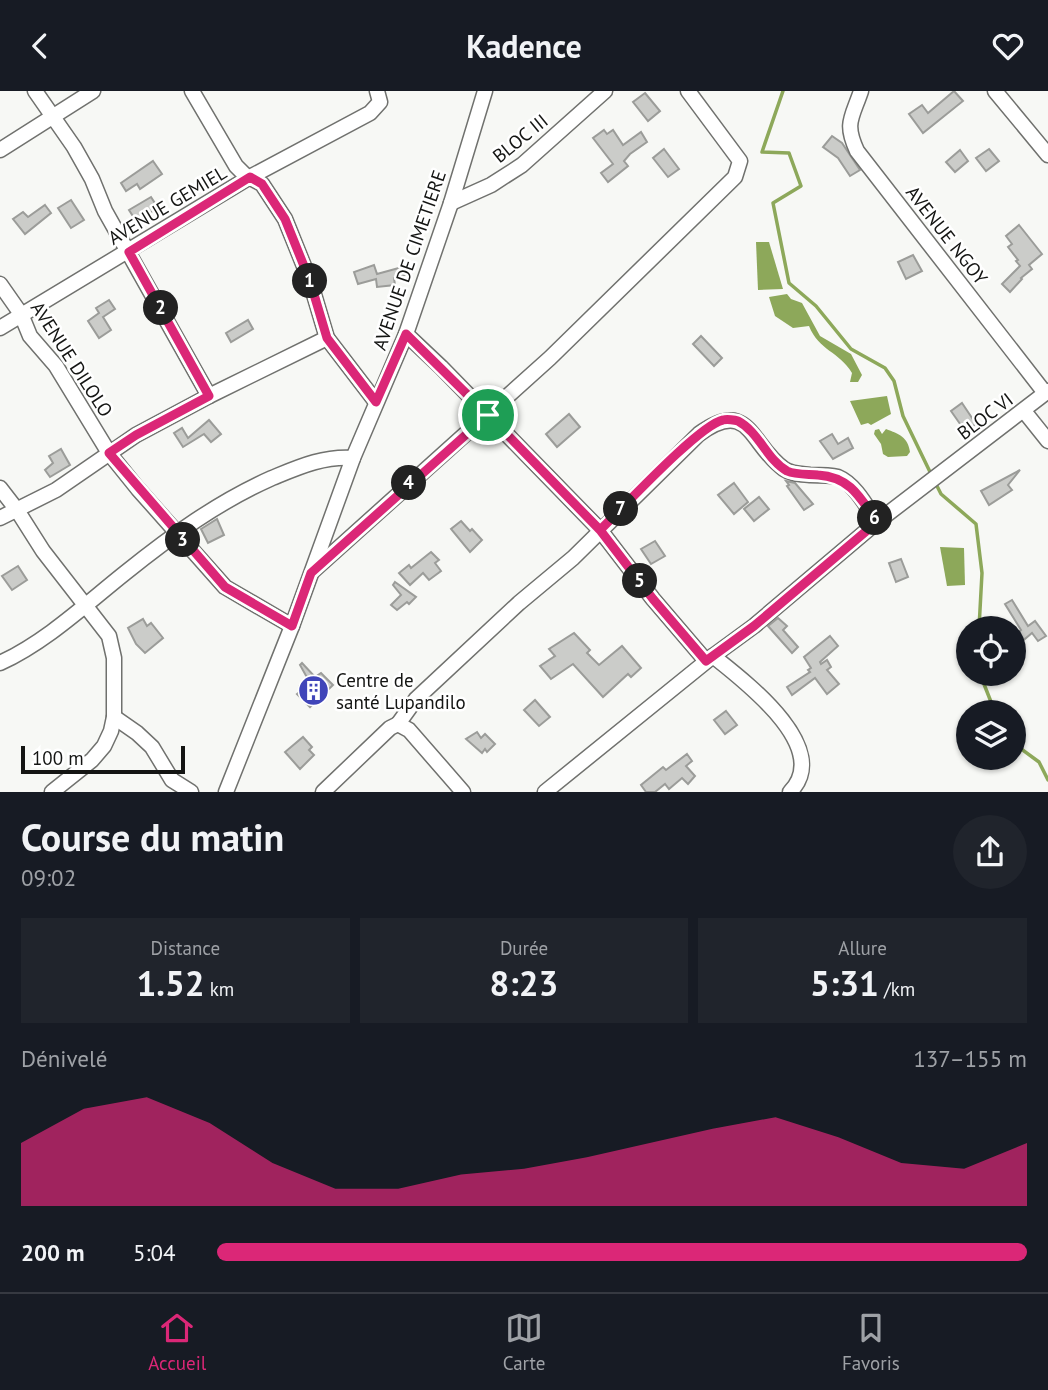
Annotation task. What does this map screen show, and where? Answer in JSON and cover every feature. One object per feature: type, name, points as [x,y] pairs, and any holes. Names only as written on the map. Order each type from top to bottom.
[{"type":"street","points":[[35,91],[74,147],[92,179],[105,211],[209,396]]},
{"type":"street","points":[[0,151],[93,91]]},
{"type":"street","points":[[192,91],[236,166],[262,184],[285,219],[306,271],[327,338],[376,402]]},
{"type":"street","name":"AVENUE GEMIEL","points":[[0,328],[250,177],[370,113],[380,102],[377,91]]},
{"type":"street","name":"AVENUE DE CIMETIERE","points":[[226,792],[292,626],[353,458],[406,334],[451,204],[485,91]]},
{"type":"street","name":"BLOC III","points":[[451,204],[491,185],[522,165],[605,91]]},
{"type":"street","points":[[311,573],[488,415],[735,177],[740,161],[688,91]]},
{"type":"street","name":"AVENUE NGOY","points":[[861,91],[850,120],[849,134],[857,151],[1047,392]]},
{"type":"street","points":[[995,91],[1048,155]]},
{"type":"street","name":"AVENUE DILOLO","points":[[0,284],[20,314],[27,332],[56,366],[109,453],[177,533],[225,587],[292,626]]},
{"type":"street","points":[[406,334],[600,530],[653,599],[709,658],[765,699],[796,740],[802,763],[799,783],[790,792]]},
{"type":"street","points":[[0,517],[56,490],[136,435],[327,338]]},
{"type":"street","name":"BLOC VI","points":[[545,792],[709,658],[754,626],[877,522],[1047,392]]},
{"type":"street","points":[[1024,411],[1048,441]]},
{"type":"street","points":[[323,792],[390,727],[398,724],[416,699],[519,603],[573,558],[699,434],[723,420],[737,420],[782,468],[791,473],[838,477],[863,500],[877,522]]},
{"type":"street","points":[[0,663],[84,607],[177,533],[244,491],[301,465],[330,458],[353,458]]},
{"type":"street","points":[[0,488],[84,607],[97,618],[109,636],[114,658],[114,717],[111,731],[92,760],[52,792]]},
{"type":"street","points":[[114,717],[138,733],[152,747],[172,780],[191,792]]},
{"type":"street","points":[[398,724],[409,730],[463,792]]},
{"type":"shaded area","points":[[756,242],[769,242],[783,289],[758,290]]},
{"type":"shaded area","points":[[787,294],[791,299],[802,303],[820,336],[851,354],[862,375],[858,382],[850,382],[852,373],[847,366],[818,341],[809,326],[793,328],[775,316],[769,297]]},
{"type":"shaded area","points":[[887,396],[891,414],[871,425],[861,425],[850,401]]},
{"type":"shaded area","points":[[879,429],[882,434],[886,429],[905,439],[910,452],[907,456],[888,457],[883,454],[881,444],[874,434],[875,430]]},
{"type":"shaded area","points":[[940,547],[964,548],[965,585],[947,586]]},
{"type":"building","points":[[954,91],[963,101],[923,133],[909,114],[922,105],[928,113]]},
{"type":"building","points":[[645,93],[660,111],[648,121],[633,102]]},
{"type":"building","points":[[604,130],[607,134],[613,130],[623,145],[641,132],[647,142],[630,154],[624,161],[628,166],[608,182],[601,173],[613,164],[593,138]]},
{"type":"building","points":[[832,136],[842,143],[860,170],[850,176],[838,158],[823,147]]},
{"type":"building","points":[[664,149],[679,169],[668,177],[653,158]]},
{"type":"building","points":[[989,149],[999,161],[986,171],[976,158]]},
{"type":"building","points":[[960,150],[968,161],[955,172],[946,162]]},
{"type":"building","points":[[153,161],[162,174],[140,189],[137,184],[126,191],[121,183]]},
{"type":"building","points":[[151,197],[158,208],[136,221],[129,210]]},
{"type":"building","points":[[71,200],[84,220],[71,228],[58,208]]},
{"type":"building","points":[[45,205],[51,213],[25,234],[13,219],[23,212],[28,217]]},
{"type":"building","points":[[1019,225],[1042,254],[1029,265],[1032,269],[1010,292],[1002,284],[1020,266],[1008,247],[1012,244],[1006,236]]},
{"type":"building","points":[[913,255],[922,271],[906,279],[898,262]]},
{"type":"building","points":[[374,265],[377,274],[406,266],[408,274],[394,278],[395,285],[377,287],[376,279],[358,284],[354,272]]},
{"type":"building","points":[[109,300],[115,309],[103,317],[111,330],[99,338],[88,321],[99,313],[96,308]]},
{"type":"building","points":[[248,320],[253,329],[231,342],[226,333]]},
{"type":"building","points":[[701,336],[722,358],[714,366],[693,344]]},
{"type":"building","points":[[962,403],[976,424],[965,431],[951,411]]},
{"type":"building","points":[[569,414],[580,427],[557,447],[546,434]]},
{"type":"building","points":[[209,420],[221,434],[211,442],[204,434],[183,447],[174,433],[182,428],[188,438]]},
{"type":"building","points":[[832,434],[838,444],[848,438],[853,448],[833,459],[820,441]]},
{"type":"building","points":[[61,449],[70,465],[50,477],[45,470],[53,463],[49,456]]},
{"type":"building","points":[[1020,470],[1008,485],[1012,490],[989,505],[981,491]]},
{"type":"building","points":[[786,481],[795,483],[813,504],[804,510]]},
{"type":"building","points":[[734,483],[748,502],[734,514],[718,495]]},
{"type":"building","points":[[759,497],[769,509],[754,521],[744,509]]},
{"type":"building","points":[[217,519],[224,535],[208,543],[201,529]]},
{"type":"building","points":[[461,521],[482,540],[470,552],[451,529]]},
{"type":"building","points":[[655,541],[665,556],[651,564],[641,549]]},
{"type":"building","points":[[431,552],[439,560],[435,563],[441,571],[429,580],[423,573],[410,585],[399,573],[409,565],[411,568]]},
{"type":"building","points":[[901,559],[908,577],[896,582],[889,563]]},
{"type":"building","points":[[18,566],[27,580],[12,590],[2,576]]},
{"type":"building","points":[[395,582],[416,597],[397,610],[391,605],[401,595],[393,585]]},
{"type":"building","points":[[1012,600],[1022,616],[1012,616],[1005,604]]},
{"type":"building","points":[[778,618],[787,626],[783,630],[798,647],[792,653],[768,626]]},
{"type":"building","points":[[143,619],[147,626],[151,623],[163,638],[145,653],[136,644],[128,628]]},
{"type":"building","points":[[1035,621],[1046,636],[1038,641],[1032,633],[1026,638],[1026,623],[1028,626]]},
{"type":"building","points":[[574,633],[590,650],[587,653],[599,665],[622,646],[641,668],[631,677],[628,674],[603,697],[573,664],[551,679],[540,666],[555,656],[549,649]]},
{"type":"building","points":[[830,636],[838,646],[820,662],[821,664],[827,660],[831,667],[827,670],[839,684],[827,694],[815,678],[792,695],[787,687],[810,672],[808,670],[811,668],[804,657]]},
{"type":"building","name":"Centre de santé Lupandilo","points":[[302,663],[315,677],[321,673],[333,685],[310,707],[297,694],[303,689],[300,686],[309,681],[300,665]]},
{"type":"building","points":[[535,700],[550,717],[539,726],[524,710]]},
{"type":"building","points":[[726,711],[737,725],[725,734],[714,720]]},
{"type":"building","points":[[477,732],[481,738],[485,734],[495,744],[487,752],[485,749],[482,753],[466,739]]},
{"type":"building","points":[[303,737],[312,747],[309,750],[314,755],[300,769],[285,752]]},
{"type":"building","points":[[687,754],[692,761],[686,766],[695,776],[688,784],[682,778],[669,789],[665,784],[655,792],[646,792],[641,785],[663,767],[666,770]]},
{"type":"waterway","points":[[783,91],[762,152],[789,153],[801,186],[773,203],[789,283],[816,306],[851,349],[885,368],[894,381],[903,416],[931,474]]},
{"type":"waterway","points":[[936,484],[941,494],[976,524],[982,573],[980,616]]},
{"type":"waterway","points":[[985,686],[990,700]]},
{"type":"waterway","points":[[1026,752],[1039,762],[1048,780]]},
{"type":"place","name":"Centre de santé Lupandilo","points":[[313,691]]},
{"type":"route","points":[[488,415],[406,334],[376,402],[327,338],[310,281],[285,219],[262,184],[250,177],[129,252],[209,396],[136,435],[109,453],[225,587],[292,626],[311,573],[488,415],[600,530],[653,599],[706,661],[754,626],[877,522],[863,500],[838,477],[791,473],[782,468],[737,420],[723,420],[699,434],[600,530],[550,478],[488,415]]}]
